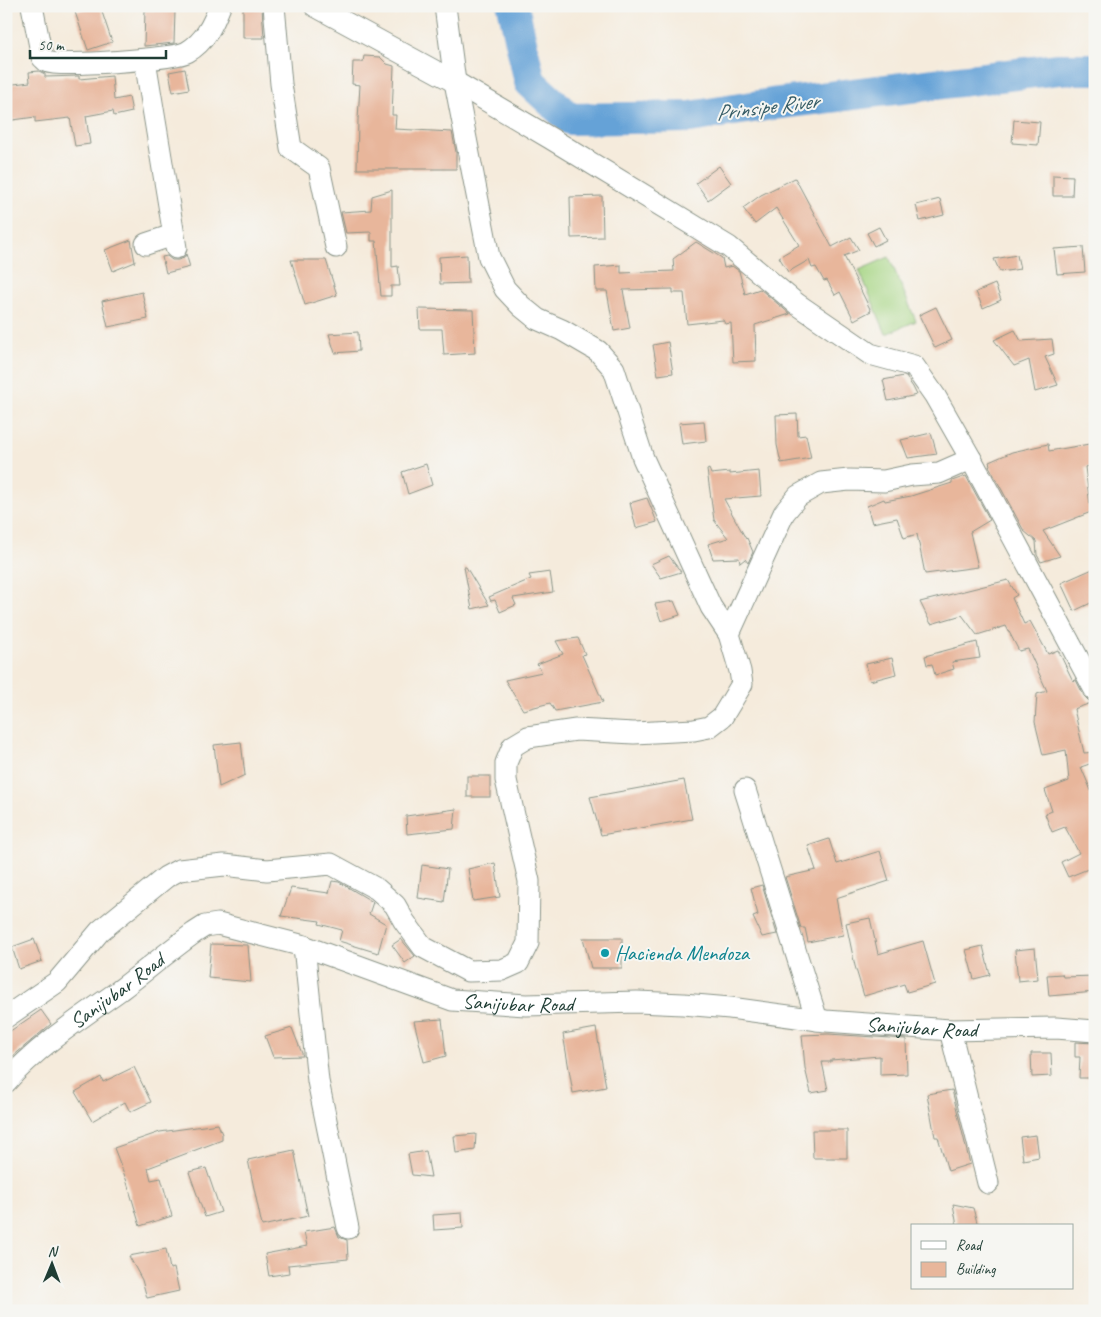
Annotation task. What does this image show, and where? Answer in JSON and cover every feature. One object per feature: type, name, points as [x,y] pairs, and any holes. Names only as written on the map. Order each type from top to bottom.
[{"type":"street","points":[[32,6],[42,57],[48,62],[65,64],[145,60],[187,52],[210,30],[220,6]]},
{"type":"street","points":[[274,6],[281,84],[291,148],[319,168],[336,247]]},
{"type":"street","points":[[315,6],[455,82],[729,247],[797,304],[870,354],[914,366],[935,396],[971,459],[1095,690]]},
{"type":"street","points":[[6,1017],[57,982],[100,931],[166,877],[179,870],[224,865],[267,870],[331,864],[377,889],[395,905],[423,947],[468,971],[502,970],[518,963],[528,943],[529,881],[506,780],[506,763],[513,746],[528,737],[576,730],[634,733],[694,730],[709,727],[722,717],[742,684],[729,634],[711,607],[643,458],[614,369],[598,351],[562,330],[537,319],[521,306],[505,289],[489,257],[455,82],[445,6]]},
{"type":"street","points":[[145,60],[175,241],[146,244]]},
{"type":"street","points":[[729,634],[784,514],[798,496],[821,483],[849,480],[884,481],[912,475],[939,473],[971,459]]},
{"type":"street","points":[[745,790],[817,1020]]},
{"type":"street","name":"Sanijubar Road","points":[[6,1082],[20,1067],[76,1020],[121,989],[194,933],[205,926],[218,924],[304,946],[452,1000],[526,1005],[637,1002],[730,1008],[817,1020],[950,1030],[1056,1028],[1095,1032]]},
{"type":"street","points":[[304,946],[318,1081],[348,1228]]},
{"type":"street","points":[[950,1030],[988,1183]]},
{"type":"green space","points":[[889,257],[916,321],[886,334],[859,270]]},
{"type":"building","points":[[93,6],[100,6],[112,42],[88,50],[75,12]]},
{"type":"building","points":[[262,8],[264,38],[243,38],[243,9]]},
{"type":"building","points":[[145,10],[175,11],[174,43],[144,46]]},
{"type":"building","points":[[364,56],[380,57],[387,64],[394,66],[392,115],[396,115],[395,129],[452,132],[456,152],[456,169],[357,169],[360,85],[352,84],[353,62],[363,62]]},
{"type":"building","points":[[185,69],[189,89],[173,92],[169,72]]},
{"type":"building","points":[[39,71],[45,74],[45,77],[79,76],[79,79],[112,76],[114,100],[129,97],[132,112],[114,116],[113,111],[86,116],[90,144],[75,146],[70,118],[35,122],[35,117],[6,121],[6,85],[30,82],[29,72]]},
{"type":"building","points":[[1014,120],[1040,122],[1038,145],[1012,143]]},
{"type":"building","points":[[719,166],[731,183],[708,200],[696,183]]},
{"type":"building","points":[[1053,175],[1073,176],[1072,196],[1053,196]]},
{"type":"building","points":[[795,178],[832,247],[851,237],[859,250],[844,256],[871,311],[854,320],[840,292],[835,295],[827,280],[824,281],[816,267],[812,268],[809,260],[788,272],[779,257],[799,245],[776,208],[755,224],[743,208],[761,195]]},
{"type":"building","points":[[392,190],[392,267],[398,266],[400,286],[391,286],[391,296],[381,296],[376,241],[371,241],[371,232],[346,233],[341,212],[371,210],[372,196]]},
{"type":"building","points":[[602,196],[603,237],[571,238],[570,197]]},
{"type":"building","points":[[940,199],[944,215],[920,221],[916,205]]},
{"type":"building","points":[[879,227],[886,240],[874,246],[867,233]]},
{"type":"building","points":[[131,240],[135,262],[113,271],[105,250]]},
{"type":"building","points":[[696,242],[722,258],[724,268],[732,266],[739,271],[745,294],[760,289],[790,314],[755,325],[756,361],[733,362],[731,323],[725,324],[723,320],[687,324],[684,293],[673,293],[673,289],[623,290],[630,328],[614,331],[607,291],[596,291],[595,267],[621,265],[621,273],[674,271],[673,259]]},
{"type":"building","points":[[1083,247],[1085,272],[1057,274],[1054,249]]},
{"type":"building","points":[[186,254],[190,267],[166,273],[162,257],[167,256],[172,260],[178,260],[184,258]]},
{"type":"building","points":[[467,255],[468,283],[440,284],[439,257]]},
{"type":"building","points":[[1017,255],[1020,269],[1000,272],[994,259]]},
{"type":"building","points":[[291,260],[326,260],[337,295],[305,305]]},
{"type":"building","points":[[995,284],[1001,300],[983,308],[976,292]]},
{"type":"building","points":[[142,292],[148,319],[108,327],[102,301]]},
{"type":"building","points":[[936,307],[952,340],[935,348],[919,315]]},
{"type":"building","points":[[419,309],[473,310],[475,353],[444,355],[442,329],[420,329]]},
{"type":"building","points":[[1015,330],[1021,341],[1052,339],[1054,354],[1045,357],[1058,385],[1035,392],[1029,360],[1014,366],[994,340]]},
{"type":"building","points":[[358,332],[359,351],[335,353],[329,334]]},
{"type":"building","points":[[668,342],[673,373],[658,375],[653,345]]},
{"type":"building","points":[[904,376],[917,395],[888,401],[883,380]]},
{"type":"building","points":[[797,414],[798,436],[806,435],[811,458],[781,463],[777,445],[776,415]]},
{"type":"building","points":[[704,421],[706,441],[682,444],[679,423]]},
{"type":"building","points":[[931,433],[937,454],[908,458],[901,440]]},
{"type":"building","points":[[1095,443],[1095,465],[1085,467],[1091,512],[1043,531],[1060,556],[1041,562],[1037,555],[1036,541],[1024,531],[989,466],[989,462],[1012,452],[1048,444],[1049,451]]},
{"type":"building","points":[[426,464],[432,485],[408,494],[402,472]]},
{"type":"building","points":[[709,469],[711,474],[759,471],[761,496],[724,499],[753,552],[748,563],[745,559],[740,563],[739,558],[713,559],[708,544],[728,538],[714,520],[707,470]]},
{"type":"building","points":[[966,476],[990,520],[970,532],[978,567],[925,574],[917,534],[904,538],[897,518],[872,523],[867,506],[884,499],[885,501],[911,496],[952,483],[952,481]]},
{"type":"building","points":[[647,498],[657,522],[636,528],[630,503]]},
{"type":"building","points":[[669,556],[681,572],[661,578],[651,564]]},
{"type":"building","points":[[464,567],[466,567],[489,605],[472,609]]},
{"type":"building","points":[[1095,568],[1095,601],[1074,611],[1061,583]]},
{"type":"building","points":[[550,572],[553,592],[513,598],[516,605],[500,612],[495,600],[491,601],[489,597],[531,579],[529,575]]},
{"type":"building","points":[[1008,580],[1017,595],[1012,598],[1024,624],[1030,621],[1048,654],[1058,650],[1073,681],[1076,680],[1084,696],[1091,703],[1074,709],[1084,753],[1095,752],[1095,762],[1081,767],[1095,800],[1095,882],[1088,869],[1068,877],[1061,862],[1079,853],[1065,827],[1052,832],[1045,814],[1052,811],[1045,790],[1069,781],[1066,750],[1043,755],[1035,722],[1037,694],[1047,691],[1028,649],[1019,651],[1006,626],[977,635],[962,615],[931,624],[920,602]]},
{"type":"building","points":[[674,601],[680,615],[661,621],[655,604]]},
{"type":"building","points":[[578,638],[585,654],[582,655],[603,702],[555,711],[550,703],[523,710],[505,680],[542,672],[537,664],[563,654],[556,641]]},
{"type":"building","points":[[977,642],[980,658],[952,662],[954,669],[935,675],[932,664],[927,665],[925,656]]},
{"type":"building","points":[[892,658],[896,674],[870,681],[866,664]]},
{"type":"building","points":[[241,742],[245,775],[219,787],[214,745]]},
{"type":"building","points":[[467,776],[490,776],[490,797],[467,797]]},
{"type":"building","points":[[684,780],[692,819],[601,835],[590,797]]},
{"type":"building","points":[[456,809],[454,829],[407,834],[406,816]]},
{"type":"building","points":[[829,839],[837,864],[880,851],[889,881],[836,898],[843,935],[808,942],[805,928],[801,928],[785,877],[816,870],[808,846]]},
{"type":"building","points":[[495,863],[500,897],[473,901],[468,869]]},
{"type":"building","points":[[422,865],[448,869],[444,902],[418,898]]},
{"type":"building","points":[[332,881],[339,882],[373,902],[369,914],[386,924],[378,953],[339,941],[342,930],[319,924],[320,921],[281,916],[291,888],[329,893]]},
{"type":"building","points":[[762,885],[777,934],[762,937],[753,917],[758,915],[751,888]]},
{"type":"building","points":[[870,918],[878,954],[923,941],[935,984],[907,992],[904,984],[864,996],[855,966],[846,923]]},
{"type":"building","name":"Hacienda Mendoza","points":[[583,938],[622,938],[622,968],[591,968]]},
{"type":"building","points":[[34,939],[42,961],[19,969],[12,947]]},
{"type":"building","points":[[401,939],[415,956],[405,963],[392,945]]},
{"type":"building","points":[[211,944],[248,945],[251,982],[208,978]]},
{"type":"building","points":[[983,946],[990,975],[974,979],[966,950]]},
{"type":"building","points":[[1035,948],[1038,979],[1018,981],[1015,950]]},
{"type":"building","points":[[1062,974],[1063,977],[1095,976],[1095,992],[1049,996],[1047,975]]},
{"type":"building","points":[[41,1010],[51,1024],[12,1057],[6,1049],[6,1034]]},
{"type":"building","points":[[442,1019],[446,1056],[424,1062],[414,1021]]},
{"type":"building","points":[[292,1028],[303,1056],[273,1057],[265,1036]]},
{"type":"building","points":[[596,1028],[606,1087],[573,1093],[563,1034]]},
{"type":"building","points":[[828,1034],[906,1039],[907,1074],[880,1075],[880,1056],[831,1060],[831,1062],[822,1062],[828,1090],[811,1093],[805,1068],[802,1035]]},
{"type":"building","points":[[1075,1042],[1094,1043],[1095,1078],[1079,1078],[1080,1057],[1075,1057]]},
{"type":"building","points":[[1031,1053],[1051,1053],[1052,1076],[1032,1077]]},
{"type":"building","points":[[134,1067],[151,1102],[130,1112],[125,1102],[92,1121],[75,1092],[101,1077],[103,1082]]},
{"type":"building","points":[[952,1090],[970,1164],[948,1171],[938,1137],[935,1137],[927,1094]]},
{"type":"building","points":[[218,1124],[222,1140],[148,1168],[151,1180],[161,1178],[172,1216],[140,1226],[126,1179],[114,1148],[160,1132]]},
{"type":"building","points":[[812,1130],[847,1130],[847,1158],[813,1158]]},
{"type":"building","points":[[476,1134],[475,1150],[456,1153],[454,1136]]},
{"type":"building","points":[[1036,1135],[1039,1157],[1023,1160],[1020,1137]]},
{"type":"building","points":[[294,1150],[308,1216],[262,1226],[248,1160]]},
{"type":"building","points":[[426,1151],[431,1177],[412,1175],[408,1154]]},
{"type":"building","points":[[206,1168],[221,1212],[205,1217],[189,1172]]},
{"type":"building","points":[[953,1204],[973,1208],[977,1224],[957,1224]]},
{"type":"building","points":[[462,1213],[463,1228],[434,1230],[433,1215]]},
{"type":"building","points":[[335,1227],[339,1237],[347,1240],[348,1259],[288,1265],[289,1273],[269,1276],[265,1254],[307,1246],[304,1232]]},
{"type":"building","points":[[166,1249],[170,1269],[174,1268],[179,1291],[147,1298],[142,1280],[129,1256]]},
{"type":"waterway","name":"Prinsipe River","points":[[513,6],[530,82],[570,119],[690,117],[772,104],[1058,69],[1095,69]]},
{"type":"place","name":"Hacienda Mendoza","points":[[605,953]]}]
